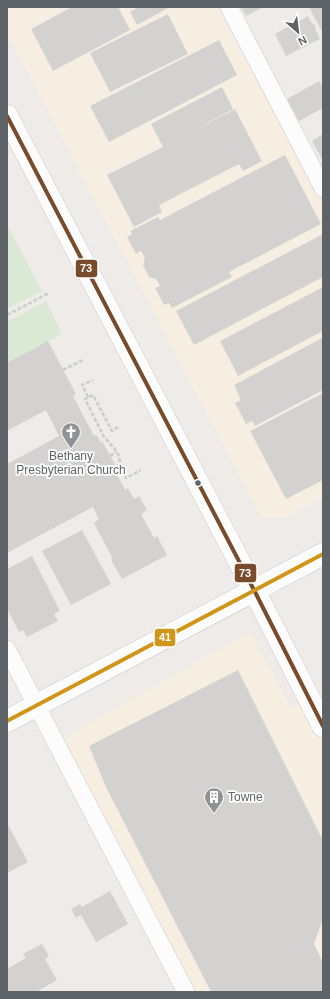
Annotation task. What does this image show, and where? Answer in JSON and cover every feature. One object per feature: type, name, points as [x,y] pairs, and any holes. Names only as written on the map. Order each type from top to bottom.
[{"type":"main road","points":[[7,116],[254,590],[323,726]]},
{"type":"main road","points":[[7,721],[323,554]]},
{"type":"lane","points":[[229,7],[323,188]]},
{"type":"lane","points":[[7,649],[186,992]]},
{"type":"path","points":[[7,315],[49,293]]},
{"type":"path","points":[[63,370],[83,360]]},
{"type":"path","points":[[88,397],[82,385],[93,380]]},
{"type":"path","points":[[118,427],[112,431],[93,395],[85,399],[104,437],[116,452],[121,469],[126,478],[141,470]]},
{"type":"path","points":[[110,456],[116,452]]},
{"type":"shaded area","points":[[7,7],[218,7],[323,206],[323,498],[288,517],[261,517],[7,33]]},
{"type":"shaded area","name":"Towne","points":[[250,632],[291,708],[323,691],[323,992],[196,992],[62,739]]},
{"type":"green space","points":[[7,225],[42,291],[7,309]]},
{"type":"green space","points":[[46,301],[62,334],[7,363],[7,322]]},
{"type":"building","points":[[72,7],[118,7],[130,30],[53,71],[31,29]]},
{"type":"building","points":[[138,7],[170,7],[137,25],[130,12]]},
{"type":"building","points":[[241,7],[264,7],[246,16]]},
{"type":"building","points":[[309,7],[323,7],[323,33]]},
{"type":"building","points":[[168,14],[188,54],[110,92],[90,53]]},
{"type":"building","points":[[308,16],[315,26],[320,39],[286,56],[275,34]]},
{"type":"building","points":[[219,40],[237,75],[109,142],[90,106]]},
{"type":"building","points":[[319,81],[323,88],[323,108],[299,121],[287,99]]},
{"type":"building","points":[[222,87],[233,109],[184,136],[235,109],[262,161],[243,171],[239,164],[159,205],[162,212],[134,227],[107,175],[163,147],[151,124]]},
{"type":"building","points":[[323,134],[323,161],[312,141]]},
{"type":"building","points":[[285,155],[321,224],[229,272],[232,277],[172,308],[169,303],[164,305],[155,288],[160,286],[156,279],[149,277],[143,265],[145,258],[141,251],[136,254],[127,237],[132,234],[130,231],[158,217],[160,220]]},
{"type":"building","points":[[323,234],[323,277],[194,345],[176,311]]},
{"type":"building","points":[[323,287],[323,331],[238,376],[220,341]]},
{"type":"building","points":[[322,338],[323,390],[255,426],[252,421],[246,424],[235,403],[241,400],[234,385]]},
{"type":"building","name":"Bethany Presbyterian Church","points":[[48,341],[76,394],[73,396],[94,436],[97,435],[100,442],[102,441],[117,468],[114,469],[125,490],[128,488],[134,499],[139,496],[147,510],[141,514],[154,538],[157,536],[167,555],[122,579],[111,560],[113,559],[94,523],[99,519],[93,507],[7,553],[7,464],[59,436],[46,410],[7,431],[7,363]]},
{"type":"building","points":[[323,393],[323,480],[286,499],[250,431]]},
{"type":"building","points":[[82,530],[111,584],[71,605],[42,551]]},
{"type":"building","points":[[32,556],[60,611],[54,614],[58,621],[27,637],[23,630],[19,632],[7,609],[7,569]]},
{"type":"building","name":"Towne","points":[[238,670],[323,841],[323,918],[314,944],[323,963],[323,992],[211,992],[106,787],[89,746]]},
{"type":"building","points":[[7,823],[28,862],[7,873]]},
{"type":"building","points":[[110,891],[128,924],[96,942],[81,915],[76,918],[71,909],[80,904],[82,907]]},
{"type":"building","points":[[42,944],[49,956],[45,959],[57,980],[36,992],[7,992],[7,969],[26,958],[23,954]]},
{"type":"transit line","name":"73","points":[[7,116],[254,590],[323,726]]},
{"type":"transit line","name":"41","points":[[7,721],[323,554]]},
{"type":"place","name":"Bethany Presbyterian Church","points":[[71,449]]},
{"type":"place","name":"Towne","points":[[214,814]]}]
